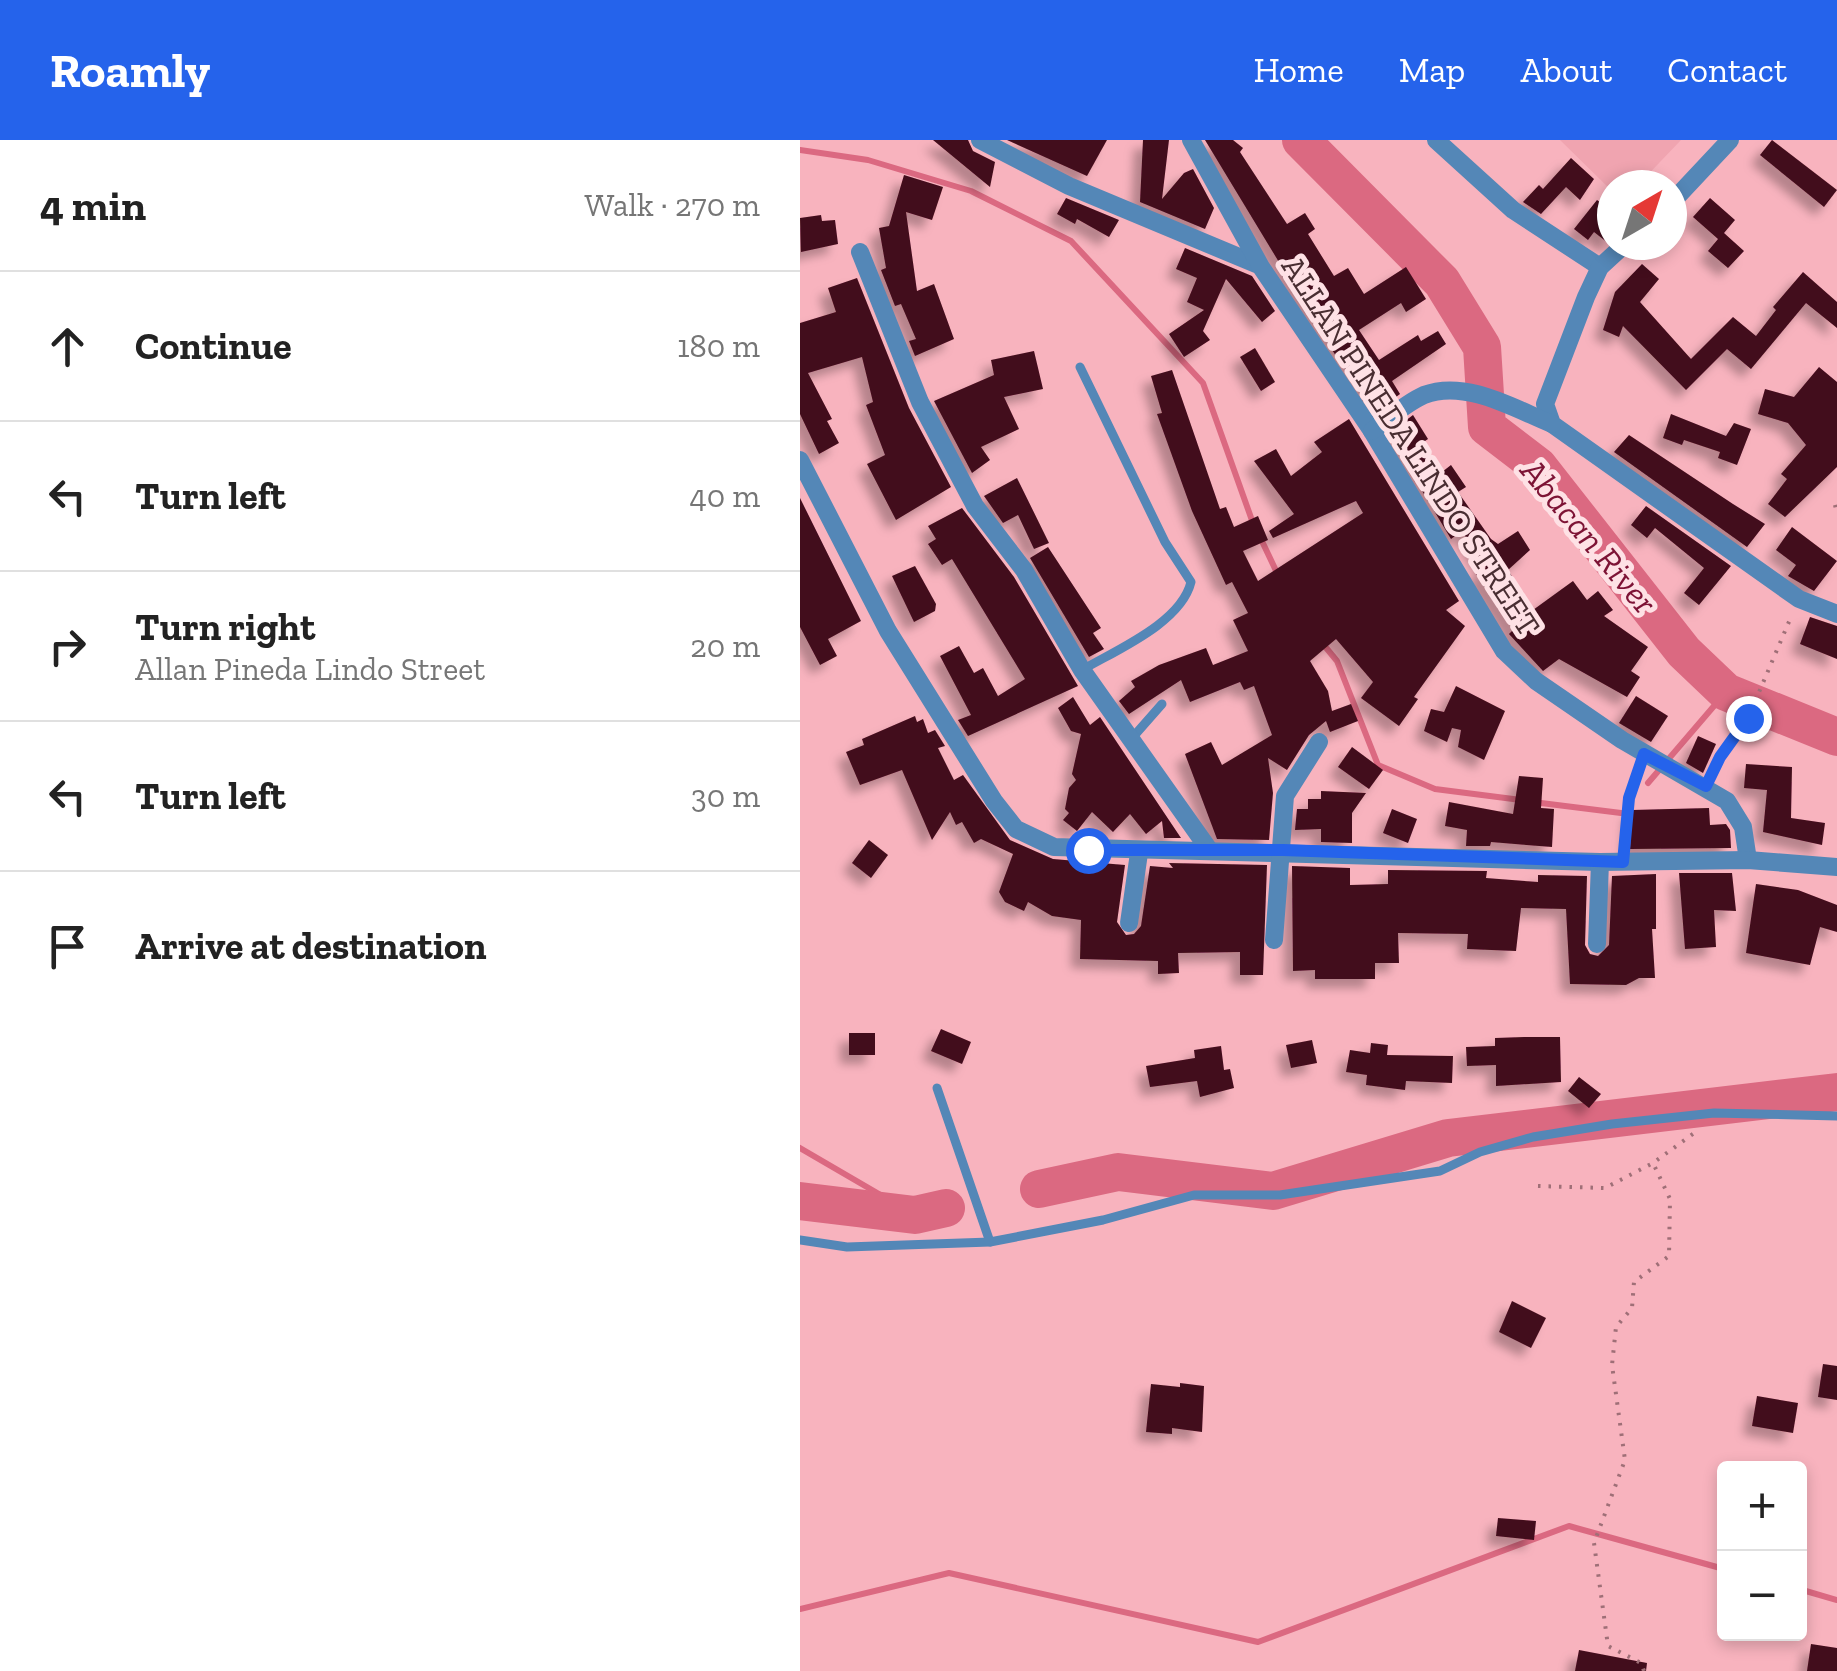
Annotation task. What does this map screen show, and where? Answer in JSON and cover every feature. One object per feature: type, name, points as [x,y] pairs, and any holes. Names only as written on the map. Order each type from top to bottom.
[{"type":"street","points":[[980,140],[1068,186],[1261,268]]},
{"type":"street","name":"ALLAN PINEDA LINDO STREET","points":[[1191,140],[1261,268],[1372,431],[1504,651],[1536,681],[1644,754],[1706,786],[1735,811],[1744,827],[1748,860]]},
{"type":"street","points":[[1436,140],[1514,210],[1600,268]]},
{"type":"street","points":[[1687,186],[1730,140]]},
{"type":"street","points":[[860,252],[929,419],[975,506],[1024,570],[1082,670],[1133,736],[1210,851]]},
{"type":"street","points":[[1552,424],[1546,404],[1600,268],[1608,260]]},
{"type":"street","points":[[1372,431],[1430,394],[1472,393],[1496,401],[1552,424],[1797,604],[1837,614]]},
{"type":"street","points":[[800,460],[888,630],[994,802],[1016,829],[1054,847],[1139,853],[1283,850],[1600,862],[1748,860],[1837,866]]},
{"type":"street","points":[[1274,940],[1285,796],[1319,742]]},
{"type":"street","points":[[1129,923],[1139,853]]},
{"type":"street","points":[[1597,944],[1600,862]]},
{"type":"lane","points":[[1080,367],[1166,542],[1191,582],[1188,594],[1171,613],[1082,670]]},
{"type":"lane","points":[[1133,736],[1162,704]]},
{"type":"lane","points":[[937,1088],[990,1242]]},
{"type":"lane","points":[[800,1240],[846,1247],[990,1242],[1104,1220],[1194,1195],[1280,1195],[1440,1171],[1480,1152],[1532,1137],[1714,1113],[1837,1116]]},
{"type":"path","points":[[1835,505],[1837,514]]},
{"type":"path","points":[[1706,786],[1720,757],[1748,718],[1797,604]]},
{"type":"path","points":[[1623,862],[1629,798],[1644,754]]},
{"type":"path","points":[[1538,1186],[1605,1188],[1654,1164],[1707,1124],[1714,1113]]},
{"type":"path","points":[[1644,1671],[1641,1664],[1608,1646],[1594,1543],[1625,1460],[1612,1366],[1616,1326],[1632,1308],[1634,1282],[1669,1256],[1670,1199],[1654,1164]]},
{"type":"shaded area","points":[[1560,140],[1681,140],[1652,170],[1597,170],[1597,176]]},
{"type":"building","points":[[933,140],[968,140],[973,151],[995,162],[990,187]]},
{"type":"building","points":[[1007,140],[1107,140],[1087,176]]},
{"type":"building","points":[[1143,140],[1169,140],[1162,199],[1184,173],[1193,169],[1214,208],[1205,229],[1140,202]]},
{"type":"building","points":[[1205,140],[1233,140],[1243,148],[1240,152],[1287,224],[1305,213],[1315,229],[1308,234],[1334,276],[1348,268],[1364,294],[1406,267],[1426,299],[1406,312],[1401,303],[1359,330],[1379,360],[1418,335],[1421,341],[1438,331],[1446,344],[1392,381],[1400,394],[1375,413],[1287,284],[1294,287]]},
{"type":"building","points":[[1772,140],[1837,190],[1824,207],[1760,155]]},
{"type":"building","points":[[1571,158],[1594,179],[1580,200],[1566,187],[1541,214],[1523,202],[1539,185],[1543,189]]},
{"type":"building","points":[[904,175],[943,187],[932,220],[906,212],[917,291],[934,284],[954,339],[915,356],[909,341],[916,339],[901,304],[895,306],[881,270],[886,268],[879,228],[889,226]]},
{"type":"building","points":[[1066,198],[1119,220],[1109,237],[1077,219],[1075,224],[1057,214]]},
{"type":"building","points":[[1710,198],[1735,220],[1724,233],[1744,251],[1728,268],[1708,251],[1718,239],[1693,217]]},
{"type":"building","points":[[1597,200],[1597,234],[1594,232],[1588,240],[1574,229]]},
{"type":"building","points":[[821,215],[822,221],[835,220],[838,244],[801,252],[800,218]]},
{"type":"building","points":[[1185,248],[1252,276],[1275,311],[1262,322],[1226,279],[1203,331],[1210,340],[1184,357],[1169,334],[1204,310],[1187,302],[1197,278],[1176,269]]},
{"type":"building","points":[[1642,264],[1659,279],[1640,302],[1691,359],[1733,317],[1756,336],[1776,310],[1773,307],[1803,272],[1837,302],[1837,328],[1806,303],[1751,369],[1727,349],[1686,390],[1623,326],[1619,337],[1603,330],[1615,292]]},
{"type":"building","points":[[857,278],[909,408],[951,487],[896,520],[867,464],[885,455],[866,405],[873,402],[862,357],[808,373],[832,419],[827,421],[839,443],[819,454],[800,414],[800,323],[836,312],[828,288]]},
{"type":"building","points":[[1255,348],[1275,382],[1261,391],[1240,357]]},
{"type":"building","points":[[1034,351],[1043,389],[1004,397],[1019,429],[981,447],[990,460],[972,473],[934,401],[994,375],[991,360]]},
{"type":"building","points":[[1819,367],[1837,382],[1837,467],[1785,517],[1768,504],[1787,479],[1781,474],[1806,445],[1788,423],[1758,414],[1765,389],[1794,397]]},
{"type":"building","points":[[1172,370],[1220,509],[1226,507],[1234,527],[1258,516],[1268,540],[1243,551],[1258,581],[1363,513],[1356,501],[1273,538],[1269,531],[1294,514],[1254,461],[1276,449],[1291,476],[1322,452],[1314,442],[1349,419],[1459,601],[1446,610],[1465,626],[1414,697],[1418,699],[1399,726],[1361,698],[1373,682],[1336,639],[1310,661],[1328,691],[1332,711],[1351,704],[1358,721],[1330,732],[1326,721],[1309,735],[1287,770],[1268,758],[1273,793],[1269,840],[1217,839],[1185,754],[1211,742],[1222,765],[1272,735],[1254,686],[1244,690],[1240,682],[1190,702],[1181,680],[1129,714],[1119,701],[1135,687],[1131,681],[1159,665],[1206,648],[1213,665],[1248,651],[1233,620],[1248,613],[1232,582],[1226,585],[1192,511],[1157,414],[1162,413],[1151,376]]},
{"type":"building","points":[[1671,414],[1726,436],[1734,423],[1751,429],[1737,465],[1718,458],[1720,452],[1684,440],[1682,445],[1663,438]]},
{"type":"building","points":[[1413,415],[1428,439],[1422,443],[1442,472],[1451,465],[1466,487],[1458,492],[1491,539],[1498,544],[1518,531],[1530,550],[1508,570],[1533,610],[1573,581],[1587,600],[1598,591],[1613,610],[1604,616],[1648,647],[1631,671],[1640,677],[1627,697],[1559,659],[1543,671],[1509,634],[1513,630],[1476,574],[1486,568],[1462,531],[1451,539],[1388,434]]},
{"type":"building","points":[[1629,435],[1765,524],[1747,547],[1614,452]]},
{"type":"building","points":[[1017,478],[1049,543],[1034,549],[1018,515],[1003,523],[984,496]]},
{"type":"building","points":[[800,498],[861,621],[828,639],[837,656],[820,665],[800,627]]},
{"type":"building","points":[[1646,506],[1731,566],[1699,605],[1684,593],[1704,568],[1655,528],[1647,538],[1631,525]]},
{"type":"building","points":[[962,508],[1014,577],[1078,686],[968,736],[958,720],[971,715],[940,656],[959,646],[974,673],[983,668],[998,696],[1025,679],[952,559],[942,565],[928,544],[936,539],[928,526]]},
{"type":"building","points":[[1792,527],[1837,561],[1814,591],[1788,576],[1796,565],[1776,550]]},
{"type":"building","points":[[1048,547],[1101,628],[1093,633],[1104,649],[1089,657],[1030,558]]},
{"type":"building","points":[[915,566],[936,604],[935,611],[914,622],[892,576]]},
{"type":"building","points":[[1810,617],[1837,626],[1837,659],[1800,644]]},
{"type":"building","points":[[1456,686],[1505,711],[1484,760],[1458,747],[1461,730],[1452,728],[1447,742],[1424,731],[1431,709],[1444,712]]},
{"type":"building","points":[[1636,696],[1668,716],[1651,742],[1619,723]]},
{"type":"building","points":[[1073,697],[1090,725],[1100,717],[1181,838],[1164,838],[1162,821],[1146,834],[1130,814],[1113,832],[1092,812],[1077,831],[1063,820],[1069,813],[1065,809],[1069,788],[1076,780],[1072,774],[1081,734],[1071,731],[1058,708]]},
{"type":"building","points":[[915,716],[917,722],[923,719],[928,733],[935,730],[945,746],[938,748],[954,780],[963,775],[1010,840],[1053,859],[1125,865],[1117,922],[1126,935],[1134,934],[1141,926],[1150,866],[1267,865],[1263,975],[1240,975],[1240,952],[1178,953],[1179,973],[1158,974],[1158,961],[1080,959],[1081,920],[1052,916],[1028,902],[1024,911],[1005,902],[999,892],[1013,854],[981,839],[974,843],[962,822],[956,825],[950,812],[932,840],[902,770],[860,785],[846,752],[864,745],[862,739]]},
{"type":"building","points":[[1698,736],[1716,744],[1703,773],[1686,763]]},
{"type":"building","points":[[1352,747],[1383,770],[1369,789],[1338,767]]},
{"type":"building","points":[[1746,764],[1792,767],[1791,818],[1825,823],[1822,845],[1763,832],[1767,790],[1744,788]]},
{"type":"building","points":[[1519,776],[1543,778],[1541,808],[1554,809],[1552,847],[1491,842],[1490,846],[1466,846],[1467,830],[1445,826],[1449,802],[1513,814]]},
{"type":"building","points":[[1321,791],[1366,793],[1352,813],[1352,843],[1321,842],[1321,829],[1295,830],[1297,809],[1308,809],[1308,799],[1321,799]]},
{"type":"building","points":[[1709,808],[1710,825],[1726,824],[1730,830],[1731,848],[1630,849],[1632,810]]},
{"type":"building","points":[[1392,809],[1417,819],[1408,843],[1383,833]]},
{"type":"building","points":[[869,840],[888,855],[871,878],[852,863]]},
{"type":"building","points":[[1292,866],[1350,868],[1350,885],[1388,884],[1388,870],[1487,871],[1486,878],[1538,882],[1538,875],[1587,876],[1585,945],[1590,954],[1598,956],[1609,945],[1612,876],[1656,874],[1656,929],[1652,929],[1655,978],[1639,978],[1626,985],[1570,984],[1566,909],[1521,908],[1516,951],[1467,949],[1468,934],[1398,933],[1399,963],[1375,963],[1375,979],[1315,979],[1315,970],[1293,971]]},
{"type":"building","points":[[1679,873],[1732,873],[1736,911],[1714,910],[1716,947],[1685,949]]},
{"type":"building","points":[[1756,884],[1798,890],[1837,905],[1837,932],[1820,927],[1810,965],[1746,953]]},
{"type":"building","points":[[941,1029],[971,1042],[962,1064],[931,1051]]},
{"type":"building","points":[[849,1033],[875,1033],[875,1055],[849,1055]]},
{"type":"building","points":[[1560,1037],[1561,1082],[1496,1086],[1496,1065],[1467,1066],[1466,1047],[1495,1046],[1495,1038]]},
{"type":"building","points":[[1312,1040],[1317,1063],[1291,1068],[1286,1045]]},
{"type":"building","points":[[1371,1043],[1388,1045],[1387,1055],[1453,1056],[1452,1083],[1406,1081],[1405,1090],[1366,1085],[1367,1075],[1346,1072],[1350,1050],[1370,1053]]},
{"type":"building","points":[[1221,1046],[1224,1070],[1230,1069],[1234,1088],[1200,1097],[1197,1081],[1150,1087],[1146,1066],[1195,1058],[1194,1050]]},
{"type":"building","points":[[1579,1077],[1601,1094],[1589,1108],[1568,1091]]},
{"type":"building","points":[[1512,1301],[1546,1318],[1531,1348],[1499,1332]]},
{"type":"building","points":[[1823,1364],[1837,1366],[1837,1400],[1818,1397]]},
{"type":"building","points":[[1180,1383],[1204,1386],[1202,1432],[1172,1428],[1172,1434],[1146,1432],[1151,1384],[1180,1387]]},
{"type":"building","points":[[1757,1396],[1798,1403],[1793,1433],[1752,1426]]},
{"type":"building","points":[[1498,1518],[1536,1521],[1534,1540],[1496,1536]]},
{"type":"building","points":[[1811,1644],[1837,1648],[1837,1671],[1807,1671]]},
{"type":"building","points":[[1579,1650],[1647,1663],[1646,1671],[1575,1671]]},
{"type":"waterway","name":"Abacan River","points":[[1301,140],[1442,282],[1482,347],[1487,427],[1538,466],[1684,652],[1726,692],[1837,737]]},
{"type":"waterway","points":[[800,150],[868,160],[971,191],[1071,241],[1203,383],[1254,526]]},
{"type":"waterway","points":[[1260,537],[1278,575]]},
{"type":"waterway","points":[[1323,644],[1337,661],[1378,765],[1435,789],[1521,800]]},
{"type":"waterway","points":[[1648,783],[1726,692]]},
{"type":"waterway","points":[[1533,802],[1621,813]]},
{"type":"waterway","points":[[1039,1189],[1118,1172],[1273,1191],[1448,1138],[1837,1092]]},
{"type":"waterway","points":[[800,1148],[915,1215]]},
{"type":"waterway","points":[[800,1201],[915,1215],[946,1208]]},
{"type":"waterway","points":[[800,1609],[949,1573],[1258,1642],[1569,1526],[1717,1567]]},
{"type":"waterway","points":[[1807,1591],[1837,1600]]},
{"type":"route","points":[[1088,850],[1283,850],[1623,862],[1629,798],[1644,754],[1706,786],[1720,757],[1748,718]]}]
